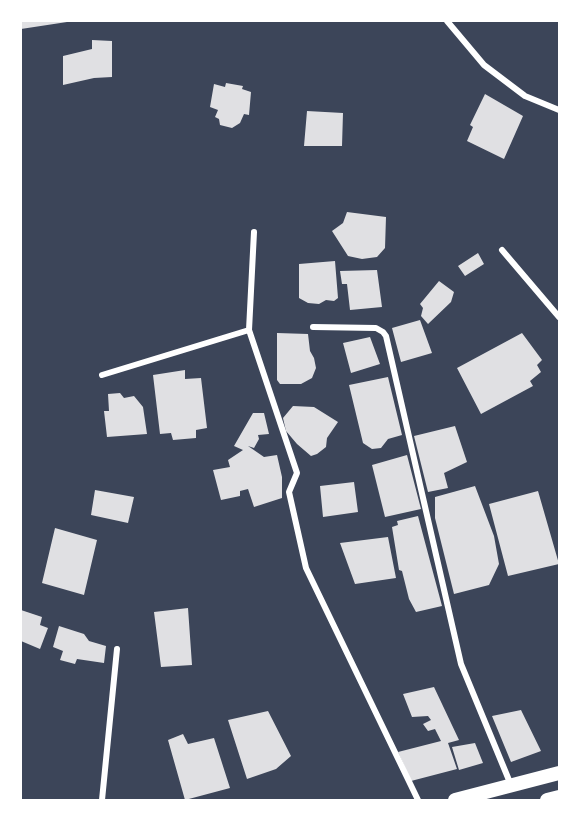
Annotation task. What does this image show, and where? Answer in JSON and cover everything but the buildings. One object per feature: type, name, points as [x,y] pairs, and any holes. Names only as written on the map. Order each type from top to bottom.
[{"type":"main road","points":[[455,800],[559,773]]},
{"type":"main road","points":[[547,800],[559,797]]},
{"type":"street","points":[[447,21],[484,65],[525,96],[559,111]]},
{"type":"street","points":[[254,232],[249,330],[297,473],[289,492],[306,568],[418,800]]},
{"type":"street","points":[[502,250],[559,317]]},
{"type":"street","points":[[313,327],[376,328],[386,336],[461,664],[512,785]]},
{"type":"street","points":[[102,375],[249,330]]},
{"type":"street","points":[[102,800],[117,649]]},
{"type":"shaded area","points":[[21,21],[559,21],[559,800],[21,800]]}]
